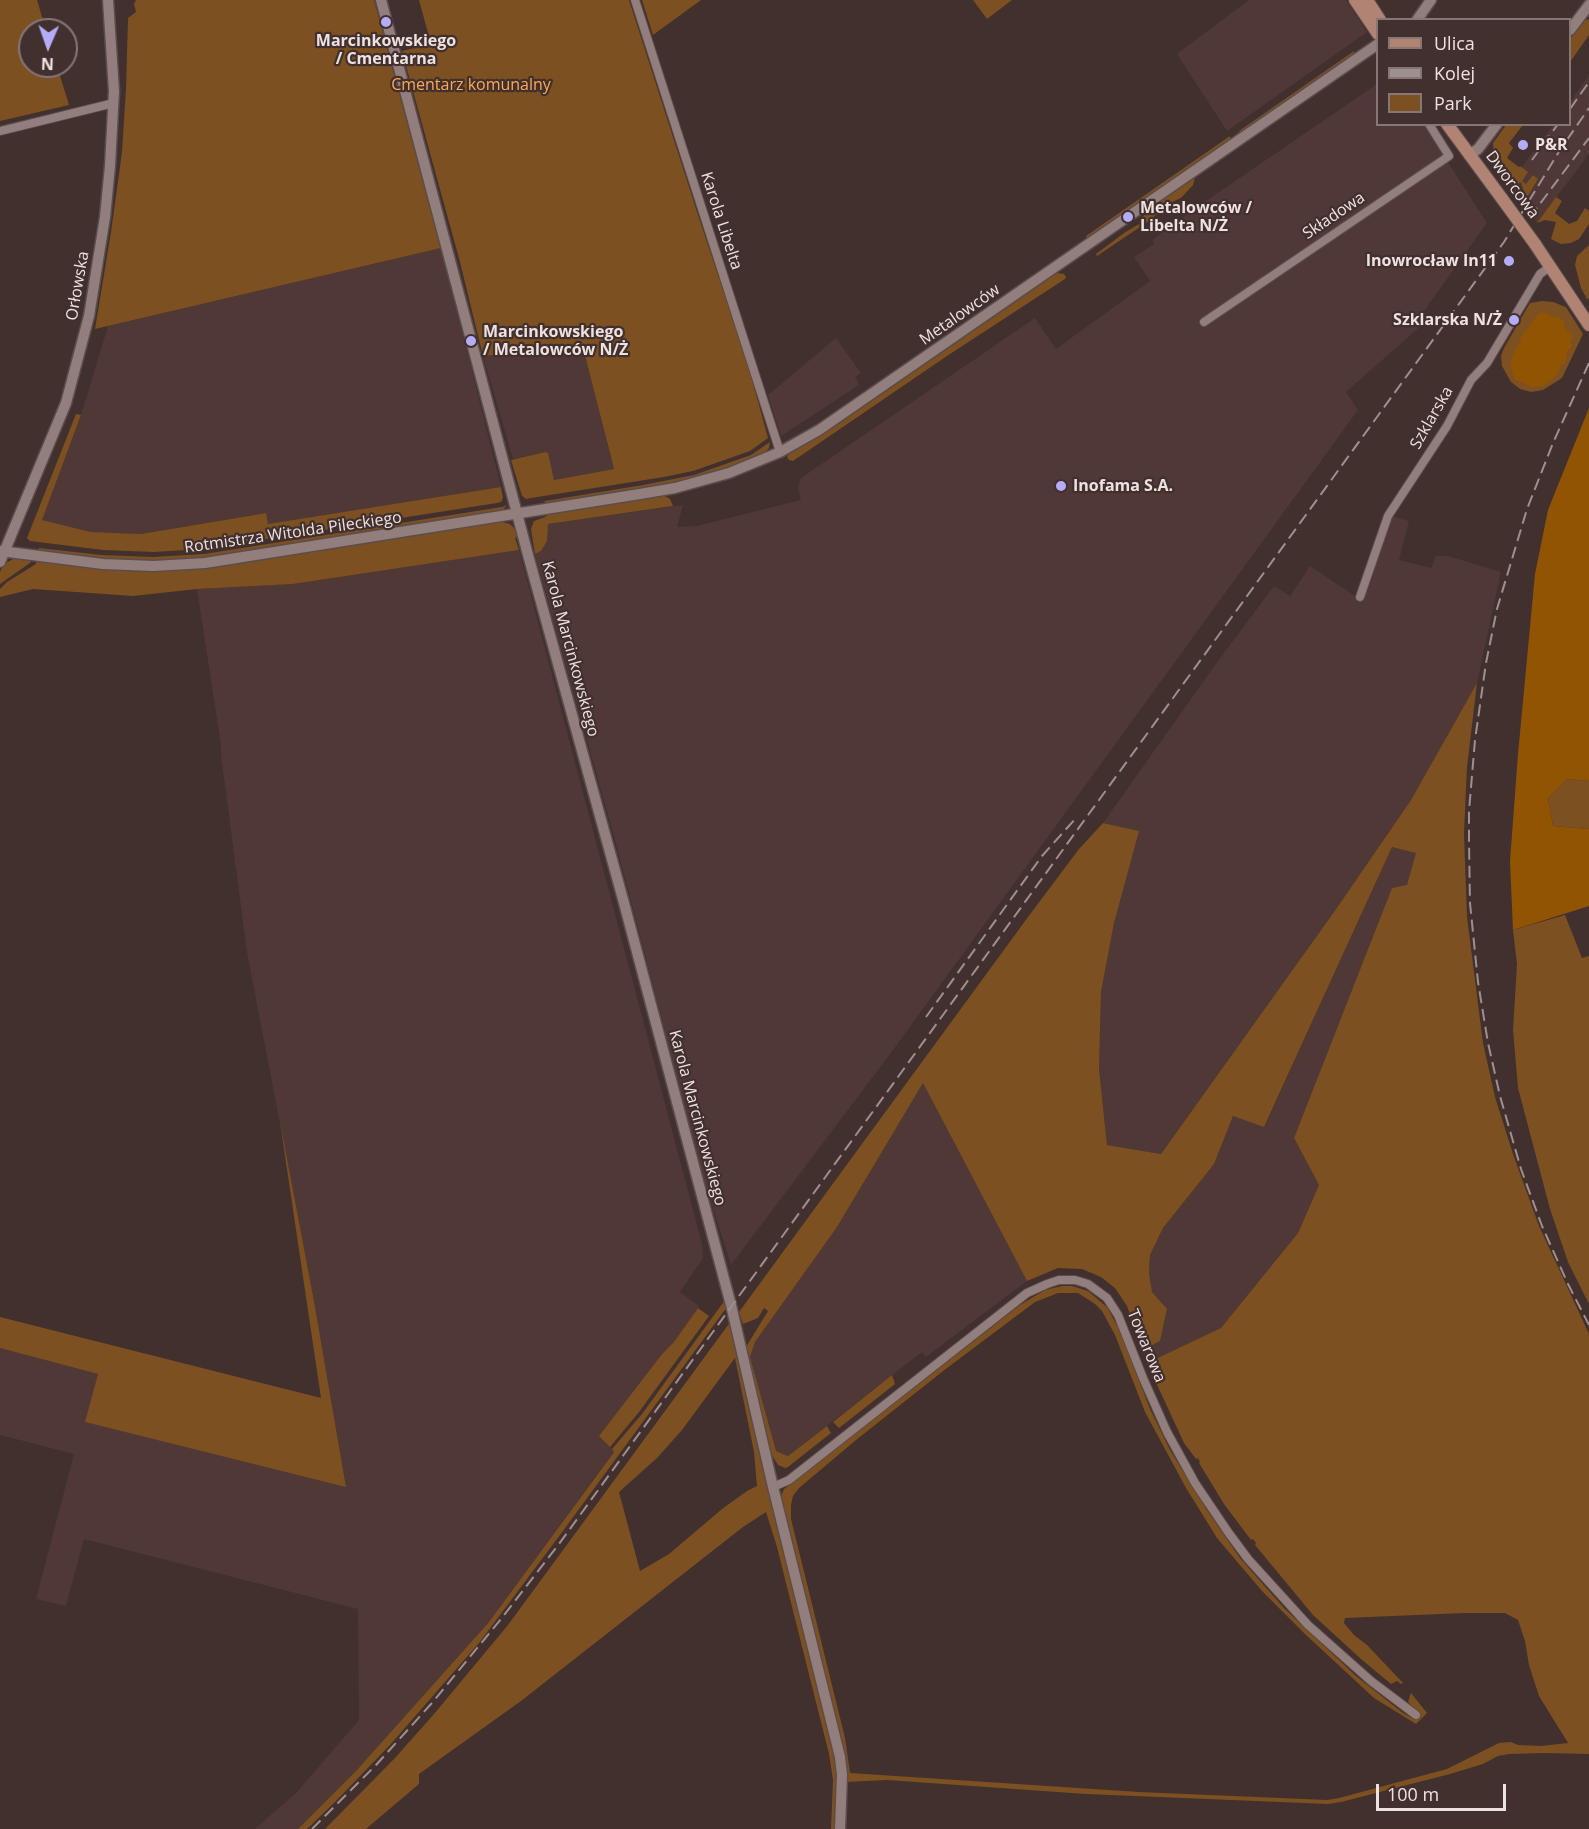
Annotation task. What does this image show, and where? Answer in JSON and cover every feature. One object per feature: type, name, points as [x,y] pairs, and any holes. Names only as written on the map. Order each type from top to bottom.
[{"type":"main road","points":[[1355,0],[1376,32]]},
{"type":"main road","points":[[1367,0],[1379,18]]},
{"type":"main road","name":"Dworcowa","points":[[1448,126],[1551,266],[1588,323]]},
{"type":"street","name":"Orłowska","points":[[0,562],[2,551],[60,419],[89,316],[105,217],[114,104],[108,0]]},
{"type":"street","name":"Karola Marcinkowskiego","points":[[381,0],[731,1305],[773,1487],[840,1757],[842,1775],[840,1829]]},
{"type":"street","name":"Karola Libelta","points":[[635,0],[780,452]]},
{"type":"street","points":[[1418,18],[1431,0]]},
{"type":"street","points":[[1571,27],[1589,4]]},
{"type":"street","name":"Metalowców","points":[[518,514],[675,488],[729,473],[780,452],[830,423],[1376,46]]},
{"type":"street","points":[[0,130],[114,104]]},
{"type":"street","name":"Składowa","points":[[1204,322],[1449,156],[1430,126]]},
{"type":"street","points":[[1469,155],[1478,149],[1495,126]]},
{"type":"street","name":"Szklarska","points":[[1360,597],[1388,516],[1447,426],[1471,380],[1487,363],[1540,274],[1551,266]]},
{"type":"street","name":"Rotmistrza Witolda Pileckiego","points":[[2,551],[103,564],[154,566],[205,563],[518,514]]},
{"type":"street","name":"Towarowa","points":[[773,1487],[789,1480],[1027,1293],[1059,1280],[1075,1280],[1088,1284],[1107,1298],[1118,1314],[1167,1432],[1209,1505],[1241,1550],[1276,1592],[1308,1625],[1371,1681],[1416,1715]]},
{"type":"shaded area","points":[[1249,0],[1346,0],[1367,32],[1227,131],[1177,54]]},
{"type":"shaded area","points":[[1589,75],[1589,154],[1537,223],[1509,184],[1552,126],[1571,126],[1571,101]]},
{"type":"shaded area","points":[[1376,85],[1376,126],[1425,126],[1487,223],[1419,318],[1423,324],[1346,392],[1358,410],[896,1046],[731,1265],[705,1183],[615,840],[535,554],[541,551],[548,524],[683,505],[677,527],[697,526],[801,500],[798,488],[801,478],[1035,318],[1056,349],[1150,281],[1134,257],[1154,244],[1152,240]]},
{"type":"shaded area","points":[[441,248],[501,487],[268,525],[265,513],[141,534],[91,532],[42,520],[81,415],[108,326]]},
{"type":"shaded area","points":[[1539,313],[1547,313],[1551,317],[1563,320],[1565,329],[1572,334],[1570,342],[1572,346],[1567,352],[1565,363],[1561,365],[1556,376],[1544,386],[1529,387],[1515,380],[1510,365],[1521,337]]},
{"type":"shaded area","points":[[836,338],[861,373],[855,377],[859,385],[781,436],[768,395]]},
{"type":"shaded area","points":[[583,348],[614,469],[554,480],[547,453],[513,459],[483,356]]},
{"type":"shaded area","points":[[1589,408],[1589,781],[1567,779],[1548,798],[1553,826],[1589,829],[1589,906],[1513,930],[1510,861],[1535,574],[1548,510]]},
{"type":"shaded area","points":[[1391,516],[1409,521],[1399,560],[1431,568],[1436,556],[1448,556],[1501,572],[1477,683],[1411,800],[1161,1154],[1107,1145],[1099,1069],[1101,992],[1114,923],[1138,831],[1103,823],[1274,586],[1290,596],[1310,566],[1355,596],[1357,594],[1364,599]]},
{"type":"shaded area","points":[[519,550],[702,1244],[703,1258],[680,1292],[699,1306],[674,1343],[662,1354],[599,1436],[614,1451],[489,1622],[356,1771],[298,1829],[255,1829],[296,1793],[359,1720],[358,1609],[84,1539],[66,1606],[36,1599],[74,1454],[0,1435],[0,1348],[98,1374],[86,1422],[346,1486],[314,1301],[247,952],[221,745],[197,589],[293,584]]},
{"type":"shaded area","points":[[1392,847],[1417,853],[1407,886],[1392,888],[1294,1138],[1319,1185],[1298,1233],[1221,1328],[1147,1363],[1143,1350],[1160,1341],[1167,1310],[1152,1292],[1149,1273],[1150,1255],[1163,1228],[1214,1164],[1233,1116],[1265,1126]]},
{"type":"shaded area","points":[[923,1083],[1027,1281],[926,1357],[922,1352],[788,1456],[775,1451],[750,1357],[755,1342],[837,1227]]},
{"type":"green space","points":[[0,0],[37,0],[42,18],[18,18],[18,78],[61,78],[69,105],[0,121]]},
{"type":"green space","points":[[136,0],[374,0],[441,248],[95,329],[122,152],[128,18],[136,12],[134,4]]},
{"type":"green space","name":"Cmentarz komunalny","points":[[419,0],[629,0],[748,365],[768,438],[750,451],[693,471],[526,499],[522,496],[511,460],[548,453],[554,480],[614,469],[583,348],[483,356],[460,262],[402,51],[431,44]]},
{"type":"green space","points":[[642,0],[701,0],[653,35]]},
{"type":"green space","points":[[973,0],[1012,0],[987,19]]},
{"type":"green space","points":[[1589,19],[1589,35],[1571,61],[1571,38],[1584,21]]},
{"type":"green space","points":[[1354,51],[1353,56],[1242,133],[1239,131]]},
{"type":"green space","points":[[1505,126],[1522,126],[1509,143],[1513,148],[1507,158],[1528,172],[1522,181],[1526,184],[1533,175],[1538,179],[1523,204],[1519,199],[1524,191],[1521,182],[1514,185],[1509,184],[1494,160],[1493,143]]},
{"type":"green space","points":[[1230,136],[1230,140],[1087,240],[1086,236]]},
{"type":"green space","points":[[1195,178],[1193,185],[1181,198],[1172,202],[1146,223],[1097,256],[1096,254],[1124,233],[1144,221],[1141,218],[1159,202]]},
{"type":"green space","points":[[1556,197],[1562,201],[1555,213],[1569,224],[1577,221],[1585,208],[1589,211],[1589,224],[1579,239],[1571,243],[1561,244],[1551,239],[1556,222],[1545,220],[1537,223]]},
{"type":"green space","points":[[1589,245],[1589,298],[1587,299],[1581,288],[1575,265],[1577,256]]},
{"type":"green space","points":[[1057,273],[1064,274],[1065,279],[793,461],[789,460],[787,457],[790,452],[840,423]]},
{"type":"green space","points":[[1542,301],[1566,307],[1583,334],[1562,378],[1543,390],[1531,392],[1520,389],[1511,382],[1502,366],[1501,356],[1530,303]]},
{"type":"green space","points":[[76,414],[81,415],[42,520],[91,532],[141,534],[266,513],[268,524],[501,487],[503,498],[497,503],[202,549],[154,552],[103,550],[30,541],[27,538]]},
{"type":"green space","points":[[770,442],[769,448],[763,454],[695,478],[544,505],[545,501],[694,475],[751,455]]},
{"type":"green space","points":[[663,495],[670,499],[673,506],[548,524],[547,541],[541,551],[535,554],[531,529],[534,521],[548,514]]},
{"type":"green space","points":[[507,505],[502,511],[205,559],[102,560],[38,552],[39,548],[101,555],[153,557],[204,554]]},
{"type":"green space","points":[[502,522],[510,524],[516,530],[518,537],[515,538],[519,550],[293,584],[197,589],[133,596],[33,589],[0,597],[0,589],[7,582],[36,564],[36,561],[112,569],[214,567]]},
{"type":"green space","points":[[13,559],[31,561],[0,584],[0,572],[4,564]]},
{"type":"green space","points":[[1477,683],[1467,767],[1464,833],[1467,917],[1483,1043],[1495,1097],[1539,1226],[1589,1334],[1589,1754],[1543,1753],[1498,1756],[1483,1764],[1450,1774],[1328,1804],[1086,1794],[887,1780],[845,1782],[780,1499],[784,1489],[1020,1305],[1045,1290],[1062,1286],[1072,1286],[1088,1291],[1107,1307],[1121,1333],[1150,1409],[1170,1450],[1240,1558],[1284,1608],[1356,1676],[1414,1719],[1419,1713],[1408,1702],[1411,1693],[1427,1713],[1416,1724],[1374,1698],[1262,1591],[1217,1538],[1186,1488],[1145,1412],[1115,1335],[1102,1311],[1078,1293],[1058,1293],[1035,1302],[947,1368],[856,1440],[799,1488],[793,1496],[791,1519],[845,1738],[850,1773],[1139,1792],[1327,1800],[1447,1769],[1499,1743],[1511,1742],[1518,1745],[1541,1746],[1568,1743],[1539,1696],[1518,1620],[1505,1613],[1345,1618],[1344,1623],[1354,1635],[1367,1645],[1403,1683],[1397,1681],[1391,1684],[1361,1659],[1313,1615],[1224,1504],[1198,1458],[1196,1459],[1184,1443],[1147,1363],[1221,1328],[1298,1233],[1319,1185],[1294,1138],[1392,888],[1407,885],[1416,853],[1392,847],[1264,1127],[1233,1116],[1214,1164],[1163,1228],[1150,1255],[1149,1273],[1152,1292],[1167,1309],[1160,1341],[1143,1350],[1127,1306],[1115,1288],[1101,1277],[1082,1269],[1058,1268],[1027,1281],[923,1083],[837,1227],[755,1342],[750,1357],[776,1451],[788,1456],[827,1426],[831,1433],[785,1468],[770,1457],[746,1347],[768,1311],[764,1308],[758,1318],[743,1324],[739,1312],[1028,917],[1079,849],[1103,823],[1139,831],[1114,923],[1101,992],[1099,1069],[1107,1145],[1161,1154],[1411,800]]},
{"type":"green space","points":[[1567,779],[1589,781],[1589,829],[1553,826],[1548,798]]},
{"type":"green space","points":[[1565,915],[1582,958],[1589,956],[1589,1304],[1568,1262],[1550,1209],[1518,1088],[1513,1030],[1517,964],[1513,930]]},
{"type":"green space","points":[[280,1122],[346,1487],[85,1422],[98,1374],[0,1348],[0,1317],[321,1398]]},
{"type":"green space","points":[[725,1300],[727,1307],[479,1643],[390,1745],[334,1803],[307,1829],[298,1829],[356,1771],[489,1622],[614,1452],[612,1449],[642,1414]]},
{"type":"green space","points":[[698,1308],[709,1316],[639,1412],[610,1447],[599,1436],[662,1354],[674,1342]]},
{"type":"green space","points":[[731,1321],[767,1485],[836,1759],[838,1776],[836,1829],[831,1829],[833,1780],[829,1754],[777,1547],[766,1512],[743,1527],[521,1701],[419,1774],[419,1784],[366,1829],[325,1829],[394,1759],[508,1625]],"holes":[[[735,1358],[754,1452],[757,1486],[722,1509],[669,1554],[640,1571],[619,1492],[657,1458],[682,1430]]]},
{"type":"green space","points":[[892,1375],[895,1384],[839,1428],[833,1422]]},
{"type":"railway","points":[[1571,108],[1589,82]]},
{"type":"railway","points":[[312,1829],[376,1765],[432,1703],[559,1544],[1504,242],[1560,150],[1589,108]]},
{"type":"railway","points":[[1532,160],[1557,126]]},
{"type":"railway","points":[[1519,232],[1589,138]]},
{"type":"railway","points":[[1589,363],[1553,443],[1527,509],[1497,609],[1486,663],[1475,740],[1469,811],[1470,903],[1478,982],[1500,1096],[1521,1169],[1542,1226],[1589,1325]]},
{"type":"railway","points":[[926,1017],[1042,856],[1076,818]]},
{"type":"place","name":"Marcinkowskiego / Cmentarna","points":[[386,22]]},
{"type":"place","name":"P&R","points":[[1523,145]]},
{"type":"place","name":"Metalowców / Libelta N/Ż","points":[[1128,217]]},
{"type":"place","name":"Inowrocław In11","points":[[1509,261]]},
{"type":"place","name":"Szklarska N/Ż","points":[[1514,320]]},
{"type":"place","name":"Marcinkowskiego / Metalowców N/Ż","points":[[471,341]]},
{"type":"place","name":"Inofama S.A.","points":[[1061,486]]}]
